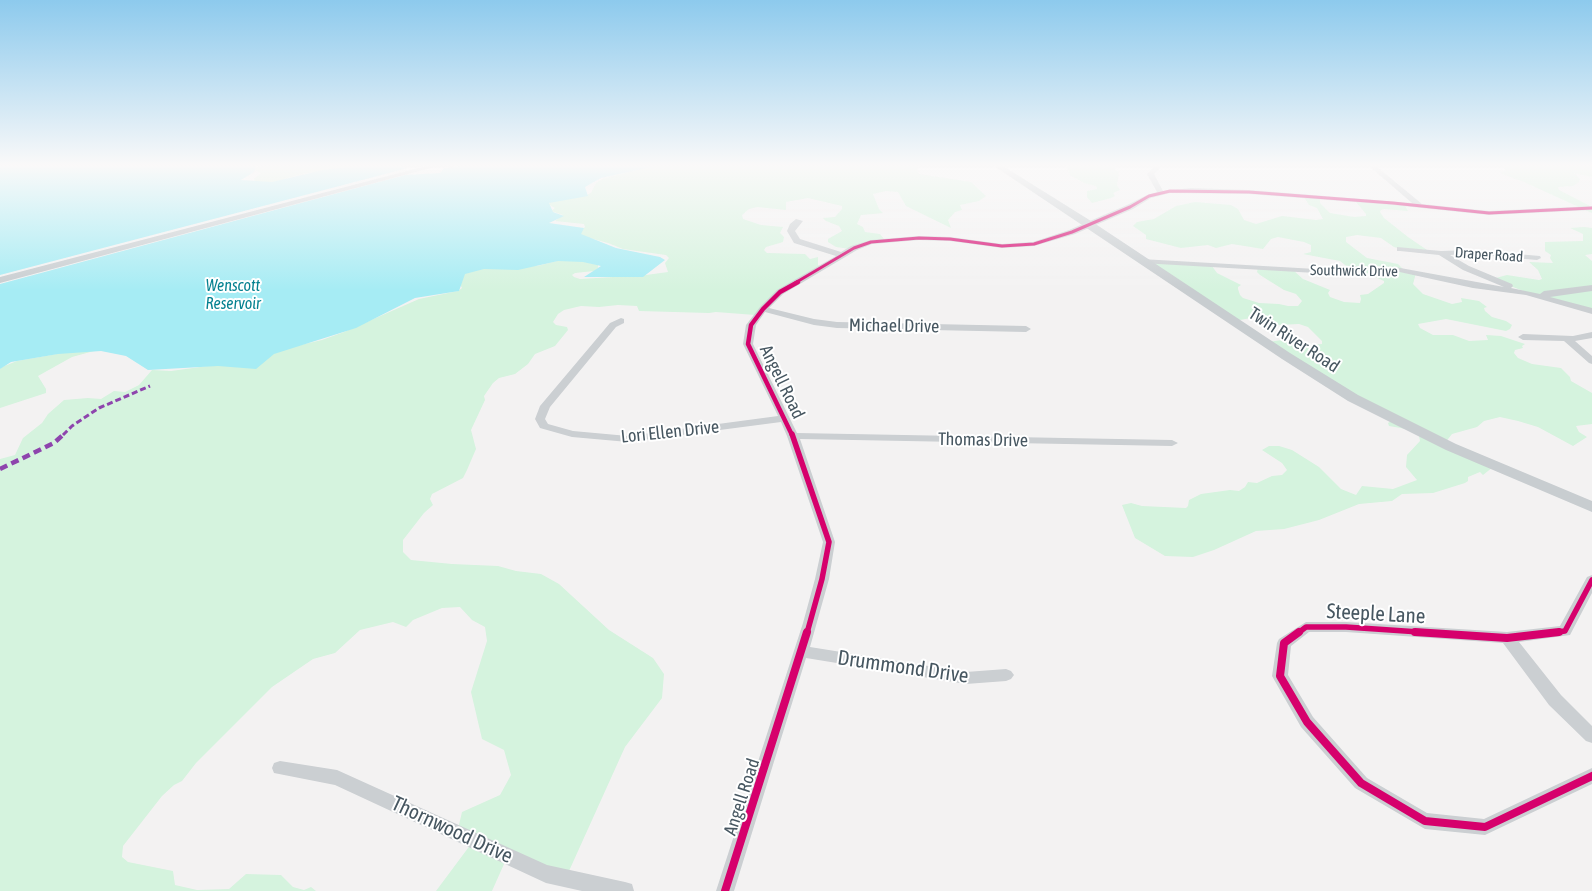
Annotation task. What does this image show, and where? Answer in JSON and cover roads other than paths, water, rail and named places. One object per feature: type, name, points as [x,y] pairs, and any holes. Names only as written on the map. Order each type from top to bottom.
[{"type":"main road","points":[[0,280],[274,208]]},
{"type":"main road","name":"Twin River Road","points":[[1064,208],[1141,261],[1353,398],[1467,455],[1592,507]]},
{"type":"street","name":"Angell Road","points":[[725,891],[801,651],[822,579],[829,542],[793,436],[748,344],[751,325],[763,309],[780,292],[842,255],[867,243],[906,238],[950,239],[1002,246],[1034,244],[1072,232],[1088,223],[1126,208]]},
{"type":"street","name":"Angell Road","points":[[1442,208],[1489,213],[1592,208]]},
{"type":"street","points":[[799,221],[791,231],[798,241],[842,255]]},
{"type":"street","name":"Draper Road","points":[[1400,249],[1441,253],[1470,252],[1537,258]]},
{"type":"street","name":"Draper Road","points":[[1441,253],[1474,271],[1527,293]]},
{"type":"street","name":"Southwick Drive","points":[[1141,261],[1316,271],[1356,268],[1395,269],[1473,286],[1527,293],[1592,311]]},
{"type":"street","points":[[1527,293],[1555,294],[1592,288]]},
{"type":"street","name":"Michael Drive","points":[[763,309],[823,324],[1026,329]]},
{"type":"street","name":"Lori Ellen Drive","points":[[621,321],[613,326],[546,406],[540,419],[544,426],[562,432],[620,439],[784,418]]},
{"type":"street","points":[[1523,337],[1570,338],[1592,335]]},
{"type":"street","points":[[1570,338],[1568,340],[1592,362]]},
{"type":"street","name":"Thomas Drive","points":[[793,436],[1172,443]]},
{"type":"street","name":"Steeple Lane","points":[[1592,580],[1565,631],[1507,638],[1346,627],[1306,627],[1284,643],[1280,676],[1308,722],[1361,783],[1424,821],[1485,827],[1592,776]]},
{"type":"street","points":[[1507,638],[1555,700],[1592,736]]},
{"type":"street","name":"Drummond Drive","points":[[801,651],[966,678],[1006,675]]},
{"type":"street","name":"Thornwood Drive","points":[[280,768],[337,778],[546,874],[625,891]]},
{"type":"water","points":[[0,208],[257,208],[0,275]]},
{"type":"water","name":"Wenscott Reservoir","points":[[284,208],[551,208],[553,212],[564,216],[549,223],[584,228],[581,234],[616,248],[660,257],[665,260],[643,277],[584,277],[601,266],[583,262],[558,261],[518,270],[484,269],[465,274],[459,291],[415,298],[356,328],[274,354],[256,369],[218,366],[148,370],[126,356],[101,351],[58,354],[11,362],[0,369],[0,284]]}]
